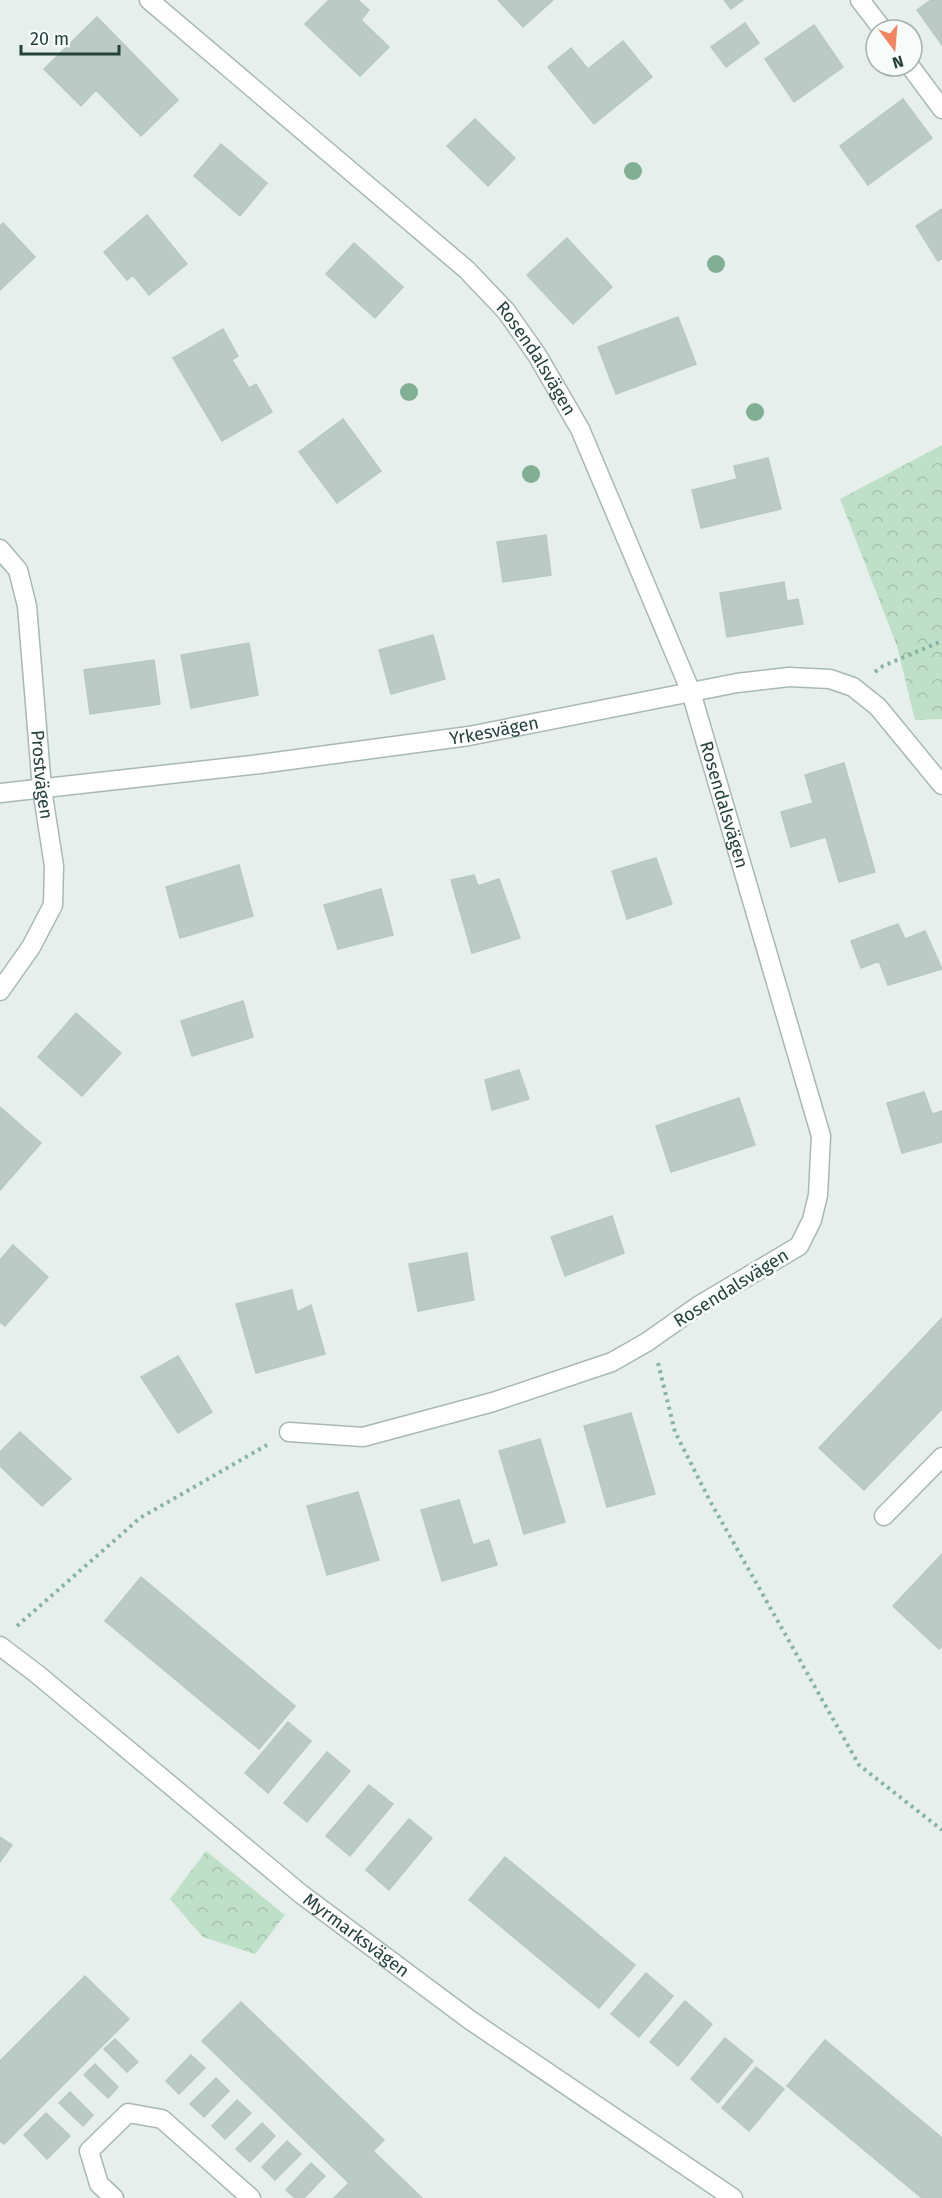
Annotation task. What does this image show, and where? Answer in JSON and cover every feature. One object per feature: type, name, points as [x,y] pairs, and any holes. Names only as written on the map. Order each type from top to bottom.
[{"type":"street","name":"Rosendalsvägen","points":[[149,0],[467,270],[506,311],[537,355],[580,429],[692,692],[821,1136],[819,1195],[812,1220],[799,1246],[698,1306],[647,1342],[612,1362],[504,1399],[363,1437],[289,1432]]},
{"type":"street","points":[[860,0],[874,18]]},
{"type":"street","points":[[919,78],[942,109]]},
{"type":"street","name":"Prostvägen","points":[[0,549],[18,570],[27,606],[42,789],[54,866],[53,905],[31,947],[0,991]]},
{"type":"street","name":"Yrkesvägen","points":[[0,793],[260,764],[469,736],[738,683],[789,677],[830,679],[853,687],[878,707],[942,784]]},
{"type":"street","points":[[884,1516],[942,1457]]},
{"type":"street","name":"Myrmarksvägen","points":[[4,1640],[46,1681],[301,1894],[470,2020],[733,2198]]},
{"type":"street","points":[[114,2198],[99,2184],[89,2151],[128,2113],[162,2119],[251,2198]]},
{"type":"path","points":[[853,687],[883,666],[942,641]]},
{"type":"path","points":[[647,1342],[661,1370],[675,1432],[680,1442],[710,1501],[859,1765],[942,1830]]},
{"type":"path","points":[[4,1640],[140,1518],[289,1432]]},
{"type":"green space","points":[[942,445],[942,719],[915,720],[897,646],[840,499]]},
{"type":"green space","points":[[206,1851],[285,1915],[255,1954],[203,1937],[170,1899]]},
{"type":"building","points":[[329,0],[358,0],[369,10],[361,20],[389,47],[360,76],[305,24]]},
{"type":"building","points":[[498,0],[553,0],[523,27]]},
{"type":"building","points":[[724,0],[743,0],[731,9]]},
{"type":"building","points":[[931,0],[942,0],[942,45],[924,18],[917,10]]},
{"type":"building","points":[[97,17],[178,100],[141,136],[96,90],[81,106],[44,69]]},
{"type":"building","points":[[745,23],[759,43],[726,67],[711,47]]},
{"type":"building","points":[[814,25],[843,67],[794,102],[765,59]]},
{"type":"building","points":[[623,41],[652,77],[594,124],[548,67],[571,48],[588,69]]},
{"type":"building","points":[[903,99],[932,138],[868,185],[840,146]]},
{"type":"building","points":[[475,119],[515,158],[488,186],[447,146]]},
{"type":"building","points":[[221,144],[267,183],[240,216],[194,176]]},
{"type":"building","points":[[942,209],[942,259],[938,261],[916,226]]},
{"type":"building","points":[[147,215],[187,264],[149,295],[133,275],[127,280],[104,252]]},
{"type":"building","points":[[3,223],[35,257],[0,290],[0,226]]},
{"type":"building","points":[[567,238],[612,287],[573,324],[527,275]]},
{"type":"building","points":[[354,243],[403,287],[375,318],[326,274]]},
{"type":"building","points":[[678,317],[696,364],[616,394],[598,347]]},
{"type":"building","points":[[223,329],[238,356],[232,360],[249,388],[256,384],[272,412],[222,441],[173,358]]},
{"type":"building","points":[[343,419],[381,471],[337,503],[299,452]]},
{"type":"building","points":[[768,458],[781,509],[701,528],[692,490],[737,479],[734,466]]},
{"type":"building","points":[[546,535],[551,575],[503,582],[497,542]]},
{"type":"building","points":[[784,582],[787,601],[798,599],[803,624],[727,637],[720,593]]},
{"type":"building","points":[[433,635],[445,679],[391,694],[379,650]]},
{"type":"building","points":[[249,643],[258,695],[191,708],[181,655]]},
{"type":"building","points":[[154,660],[160,704],[90,714],[84,670]]},
{"type":"building","points":[[844,763],[875,872],[839,882],[826,837],[791,847],[781,812],[813,803],[805,775]]},
{"type":"building","points":[[656,858],[672,904],[627,919],[612,871]]},
{"type":"building","points":[[239,865],[253,916],[180,938],[166,887]]},
{"type":"building","points":[[474,875],[478,886],[499,879],[520,938],[472,953],[451,880]]},
{"type":"building","points":[[381,889],[393,935],[338,949],[324,905]]},
{"type":"building","points":[[898,924],[905,939],[925,931],[942,969],[888,985],[879,961],[861,968],[851,941]]},
{"type":"building","points":[[243,1001],[253,1037],[192,1056],[181,1021]]},
{"type":"building","points":[[76,1013],[121,1053],[82,1096],[38,1057]]},
{"type":"building","points":[[519,1070],[529,1099],[492,1110],[485,1080]]},
{"type":"building","points":[[924,1092],[932,1114],[942,1111],[942,1142],[902,1153],[887,1103]]},
{"type":"building","points":[[739,1098],[755,1145],[671,1172],[656,1126]]},
{"type":"building","points":[[0,1107],[41,1143],[0,1190]]},
{"type":"building","points":[[612,1216],[624,1253],[565,1276],[551,1237]]},
{"type":"building","points":[[13,1245],[48,1277],[5,1326],[0,1322],[0,1260]]},
{"type":"building","points":[[467,1253],[474,1300],[418,1311],[409,1264]]},
{"type":"building","points":[[292,1290],[297,1312],[311,1305],[325,1354],[256,1373],[236,1304]]},
{"type":"building","points":[[942,1318],[942,1409],[864,1490],[819,1448]]},
{"type":"building","points":[[178,1356],[212,1412],[178,1433],[141,1377]]},
{"type":"building","points":[[631,1413],[655,1494],[607,1507],[584,1426]]},
{"type":"building","points":[[20,1432],[71,1479],[42,1506],[0,1466],[0,1452]]},
{"type":"building","points":[[540,1439],[565,1522],[524,1534],[499,1451]]},
{"type":"building","points":[[358,1492],[379,1560],[327,1575],[307,1506]]},
{"type":"building","points":[[459,1500],[473,1545],[489,1540],[497,1565],[442,1581],[421,1510]]},
{"type":"building","points":[[942,1554],[942,1646],[939,1649],[893,1606]]},
{"type":"building","points":[[141,1577],[295,1706],[259,1749],[105,1621]]},
{"type":"building","points":[[288,1722],[311,1741],[268,1793],[245,1773]]},
{"type":"building","points":[[327,1752],[350,1771],[307,1822],[284,1803]]},
{"type":"building","points":[[369,1785],[393,1804],[350,1856],[326,1836]]},
{"type":"building","points":[[409,1819],[432,1838],[389,1890],[366,1870]]},
{"type":"building","points":[[0,1837],[12,1845],[0,1862]]},
{"type":"building","points":[[505,1857],[635,1965],[599,2008],[469,1900]]},
{"type":"building","points":[[646,1973],[673,1996],[639,2037],[611,2014]]},
{"type":"building","points":[[85,1976],[129,2019],[4,2144],[0,2141],[0,2061]]},
{"type":"building","points":[[685,2001],[712,2024],[678,2066],[650,2042]]},
{"type":"building","points":[[241,2002],[384,2140],[373,2151],[422,2198],[334,2198],[349,2183],[202,2041]]},
{"type":"building","points":[[725,2038],[753,2061],[718,2103],[691,2079]]},
{"type":"building","points":[[115,2039],[138,2062],[127,2072],[104,2049]]},
{"type":"building","points":[[825,2040],[942,2138],[942,2198],[922,2198],[787,2086]]},
{"type":"building","points":[[191,2055],[205,2068],[179,2094],[166,2081]]},
{"type":"building","points":[[95,2064],[118,2087],[108,2098],[84,2075]]},
{"type":"building","points":[[756,2067],[784,2089],[749,2131],[722,2108]]},
{"type":"building","points":[[216,2078],[229,2091],[204,2117],[190,2104]]},
{"type":"building","points":[[70,2092],[93,2115],[83,2126],[59,2103]]},
{"type":"building","points":[[237,2100],[251,2113],[225,2139],[212,2126]]},
{"type":"building","points":[[46,2113],[70,2136],[47,2159],[24,2135]]},
{"type":"building","points":[[262,2123],[275,2136],[250,2162],[236,2149]]},
{"type":"building","points":[[287,2141],[301,2154],[275,2180],[262,2167]]},
{"type":"building","points":[[311,2163],[325,2176],[304,2198],[295,2198],[286,2190]]}]
